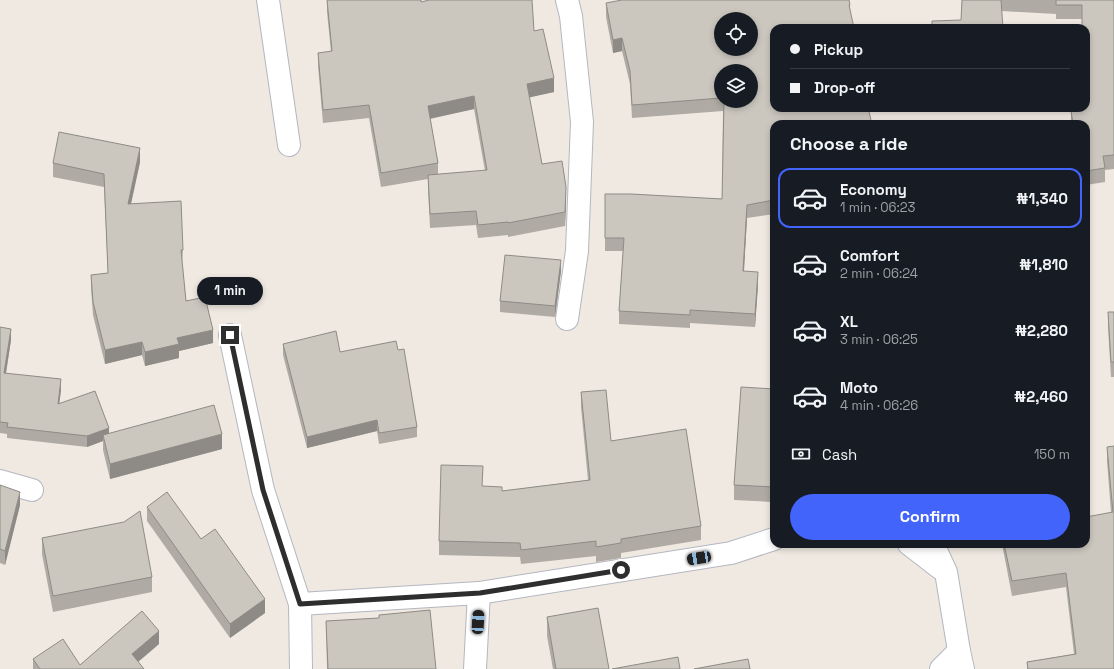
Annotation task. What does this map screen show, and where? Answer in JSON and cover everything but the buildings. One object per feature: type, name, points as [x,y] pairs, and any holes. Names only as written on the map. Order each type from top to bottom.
[{"type":"street","points":[[268,0],[289,145]]},
{"type":"street","points":[[566,0],[571,16],[582,122],[577,251],[567,319]]},
{"type":"street","points":[[230,335],[263,490],[300,604],[301,669]]},
{"type":"street","points":[[0,481],[32,490]]},
{"type":"street","points":[[300,604],[480,593],[730,553],[770,540]]},
{"type":"street","points":[[914,548],[946,572]]},
{"type":"street","points":[[935,548],[946,572],[961,660],[941,669]]},
{"type":"street","points":[[475,669],[480,593]]},
{"type":"route","points":[[230,335],[263,490],[300,604],[480,593],[621,570]]}]
